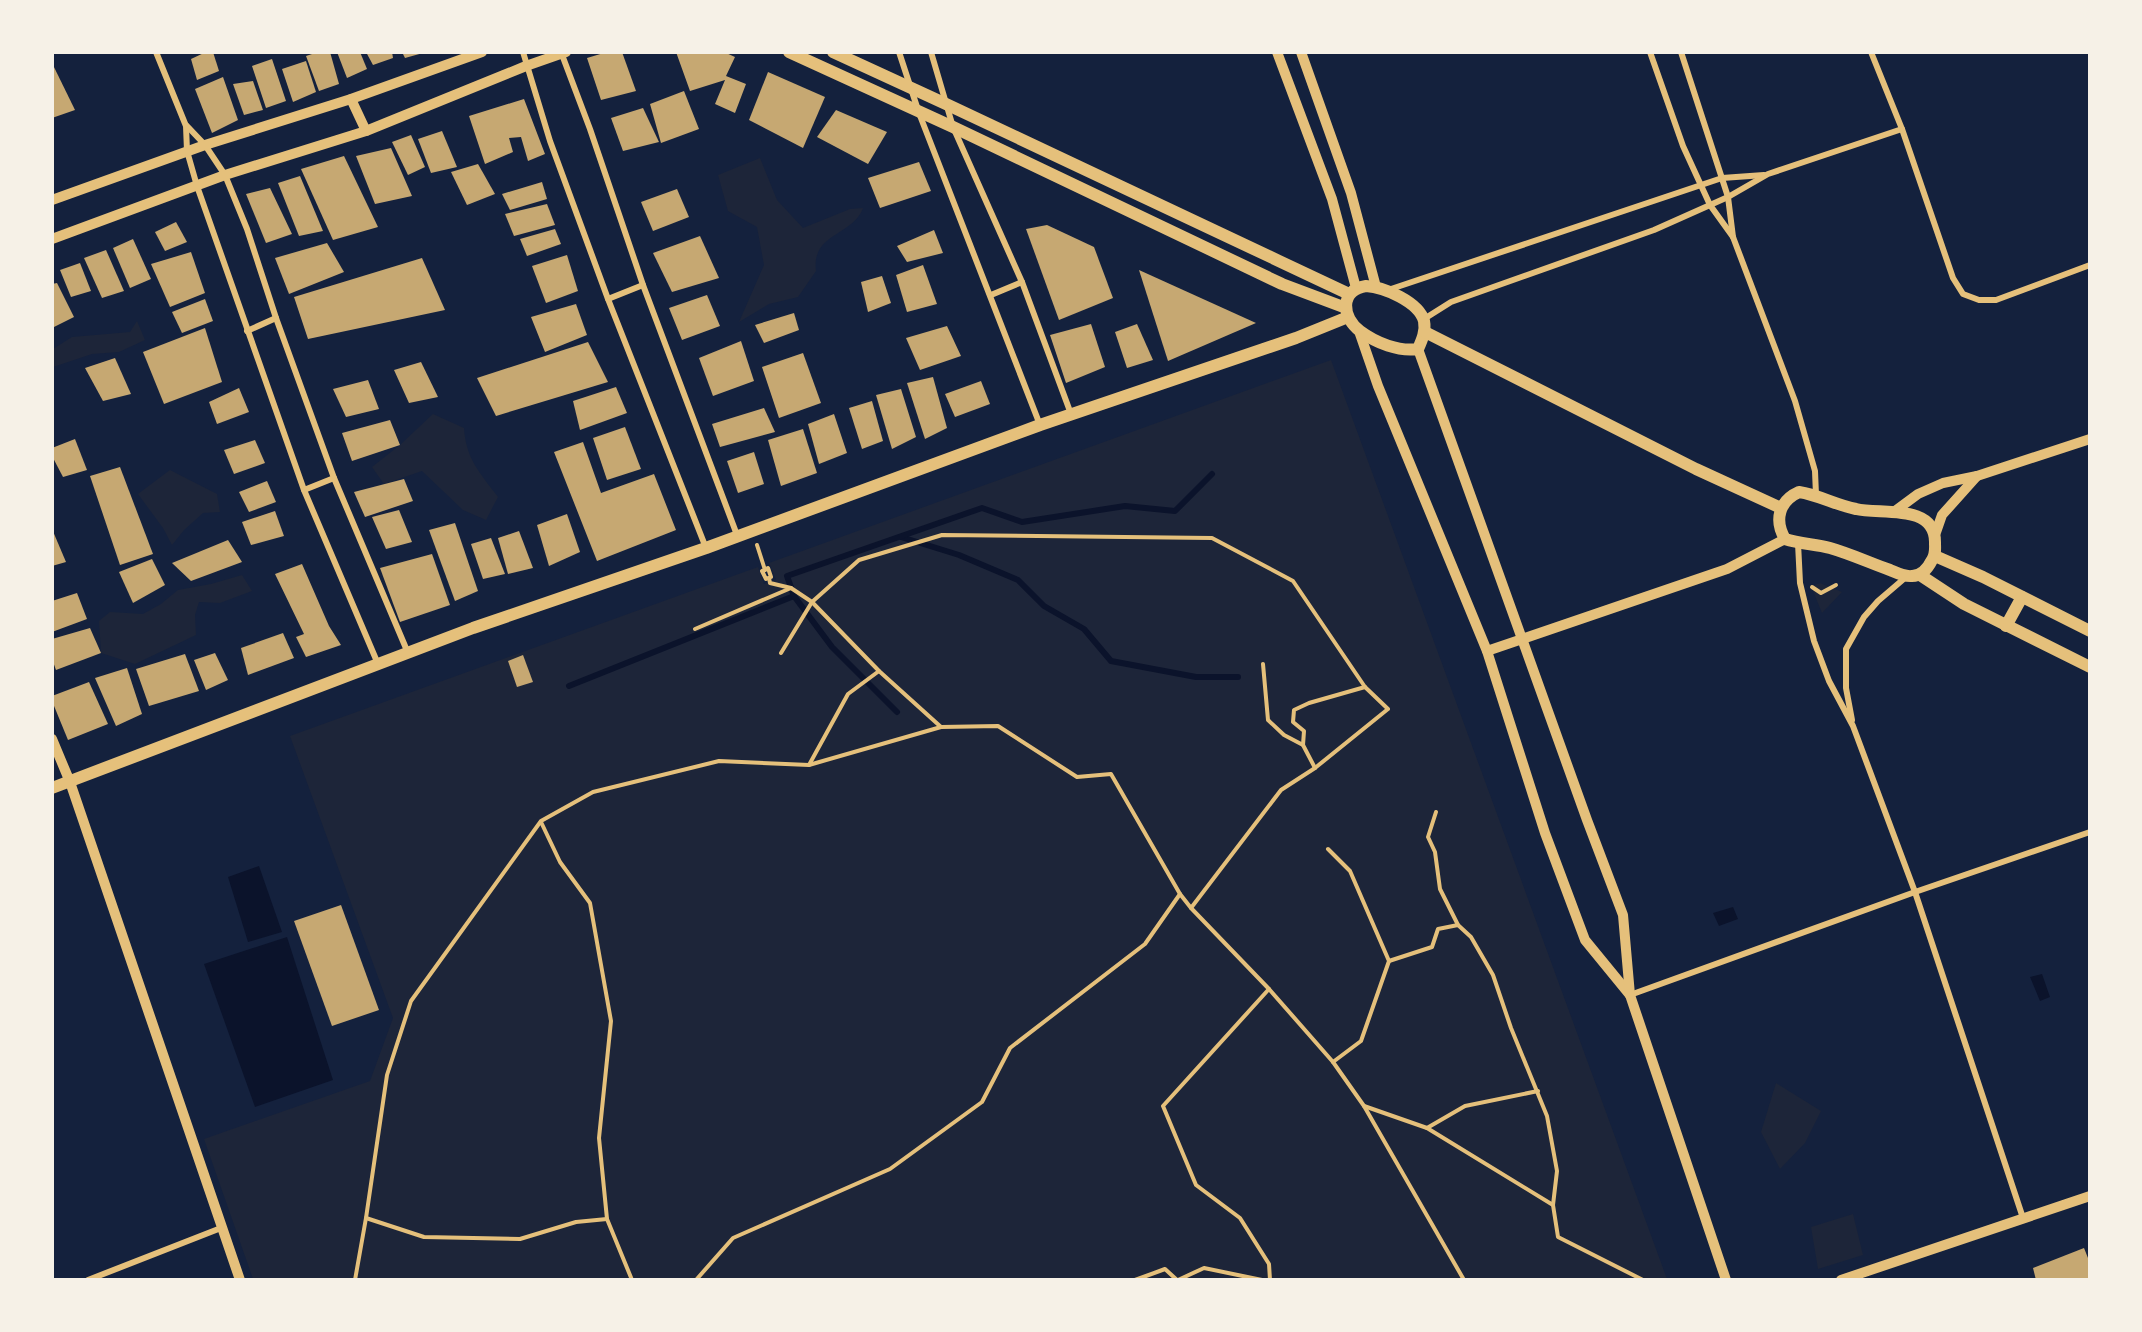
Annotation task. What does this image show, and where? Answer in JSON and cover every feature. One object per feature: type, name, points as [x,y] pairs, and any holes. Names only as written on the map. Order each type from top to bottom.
[{"type":"main road","points":[[789,52],[1347,313],[1359,331],[1382,343],[1407,351],[1418,349],[1424,326]]},
{"type":"main road","points":[[833,52],[1353,291],[1382,289],[1416,308],[1424,326],[1696,469],[1781,508]]},
{"type":"main road","points":[[52,788],[473,628],[706,548],[1040,425],[1296,338],[1347,313],[1353,291]]},
{"type":"main road","points":[[1920,575],[1935,556],[1935,535],[1930,526],[1911,513],[1857,510],[1816,495],[1799,492],[1788,497],[1781,508],[1778,520],[1780,531],[1785,539],[1856,555],[1877,566],[1907,576],[1920,575],[1957,600],[2090,667]]},
{"type":"main road","points":[[1935,556],[2090,631]]},
{"type":"main road","points":[[2006,626],[2022,597]]},
{"type":"street","points":[[156,52],[186,126],[187,151],[197,186],[304,490],[378,665]]},
{"type":"street","points":[[52,200],[187,151],[351,99],[482,52]]},
{"type":"street","points":[[523,52],[550,141],[608,299],[706,548]]},
{"type":"street","points":[[899,52],[919,113],[992,296],[1040,425]]},
{"type":"street","points":[[931,52],[953,127],[1022,282],[1072,414]]},
{"type":"street","points":[[1277,52],[1332,199],[1353,291]]},
{"type":"street","points":[[1301,52],[1382,289],[1722,178],[1768,174]]},
{"type":"street","points":[[1650,52],[1683,146],[1710,205],[1733,237]]},
{"type":"street","points":[[1681,52],[1728,197],[1733,237],[1795,401],[1815,471],[1816,495]]},
{"type":"street","points":[[1871,52],[1902,129],[1953,278],[1964,294],[1979,300],[1996,300],[2090,266]]},
{"type":"street","points":[[52,239],[225,175],[366,131],[563,53],[643,285],[737,535]]},
{"type":"street","points":[[351,99],[366,131]]},
{"type":"street","points":[[186,126],[205,145],[225,175],[247,229],[276,318],[334,478],[408,653]]},
{"type":"street","points":[[1424,326],[1451,302],[1654,230],[1728,197],[1768,174],[1902,129]]},
{"type":"street","points":[[992,296],[1022,282]]},
{"type":"street","points":[[608,299],[643,285]]},
{"type":"street","points":[[247,331],[276,318]]},
{"type":"street","points":[[1359,331],[1378,386],[1487,651],[1545,833],[1585,940],[1630,995]]},
{"type":"street","points":[[1418,349],[1623,915],[1630,995],[1726,1280]]},
{"type":"street","points":[[1895,511],[1918,494],[1943,483],[1977,476],[2090,439]]},
{"type":"street","points":[[1935,535],[1942,514],[1977,476]]},
{"type":"street","points":[[304,490],[334,478]]},
{"type":"street","points":[[1487,651],[1727,569],[1785,539]]},
{"type":"street","points":[[1798,543],[1800,583],[1814,641],[1829,681],[1853,726],[1915,892],[2023,1218]]},
{"type":"street","points":[[1853,726],[1846,687],[1846,649],[1864,617],[1878,601],[1907,576]]},
{"type":"street","points":[[52,739],[70,782],[240,1280]]},
{"type":"street","points":[[1630,995],[1915,892],[2090,832]]},
{"type":"street","points":[[1841,1280],[2090,1196]]},
{"type":"street","points":[[88,1280],[222,1228]]},
{"type":"path","points":[[751,530],[766,579],[768,578],[770,583],[791,588],[812,602],[879,671],[941,727]]},
{"type":"path","points":[[781,653],[812,602],[859,560],[942,535],[1212,538],[1293,580],[1365,687],[1388,708],[1315,768],[1281,790],[1191,908]]},
{"type":"path","points":[[1804,581],[1821,593],[1836,585]]},
{"type":"path","points":[[695,629],[791,588]]},
{"type":"path","points":[[1263,664],[1268,720],[1284,735],[1303,745]]},
{"type":"path","points":[[809,765],[848,694],[879,671]]},
{"type":"path","points":[[1315,768],[1303,745],[1304,732],[1293,722],[1294,710],[1309,703],[1365,687]]},
{"type":"path","points":[[355,1280],[387,1075],[411,1001],[541,821],[593,792],[719,761],[809,765],[941,727],[998,726],[1077,777],[1111,774],[1180,894],[1334,1062],[1364,1106],[1464,1280]]},
{"type":"path","points":[[1436,812],[1428,837],[1435,852],[1440,889],[1458,924],[1471,938],[1493,975],[1511,1028],[1547,1116],[1557,1171],[1553,1205],[1558,1237],[1643,1280]]},
{"type":"path","points":[[541,821],[560,862],[590,903],[610,1021],[598,1138],[607,1219],[632,1280]]},
{"type":"path","points":[[1328,849],[1350,871],[1389,962],[1361,1041],[1334,1062]]},
{"type":"path","points":[[696,1280],[733,1238],[890,1169],[982,1102],[1010,1048],[1145,944],[1180,894]]},
{"type":"path","points":[[1389,962],[1432,947],[1438,929],[1458,924]]},
{"type":"path","points":[[1269,989],[1163,1106],[1196,1185],[1240,1218],[1269,1264],[1270,1280]]},
{"type":"path","points":[[1427,1128],[1465,1106],[1538,1091]]},
{"type":"path","points":[[1364,1106],[1427,1128],[1553,1205]]},
{"type":"path","points":[[366,1218],[424,1236],[520,1239],[576,1222],[607,1219]]},
{"type":"path","points":[[1135,1280],[1165,1269],[1177,1280],[1204,1268],[1262,1280]]},
{"type":"shaded area","points":[[760,158],[777,200],[803,228],[850,209],[863,208],[851,224],[820,249],[816,259],[816,271],[798,297],[769,304],[739,322],[764,265],[757,227],[728,211],[718,175]]},
{"type":"shaded area","points":[[137,321],[145,340],[119,352],[92,354],[53,367],[53,349],[72,337],[130,332]]},
{"type":"shaded area","points":[[1331,360],[1667,1279],[253,1279],[204,1139],[370,1081],[393,1018],[290,736],[758,567],[764,584],[776,580],[769,563]]},
{"type":"shaded area","points":[[433,414],[464,428],[471,457],[498,497],[486,520],[463,510],[422,471],[384,484],[372,467]]},
{"type":"shaded area","points":[[170,470],[217,494],[220,512],[203,513],[184,530],[172,545],[163,528],[138,494]]},
{"type":"shaded area","points":[[242,575],[252,591],[220,603],[199,602],[195,615],[196,635],[135,664],[101,653],[99,621],[110,612],[143,614],[161,604],[178,590]]},
{"type":"shaded area","points":[[1820,583],[1842,592],[1822,613],[1811,586]]},
{"type":"shaded area","points":[[259,866],[282,932],[248,942],[228,877]]},
{"type":"shaded area","points":[[1733,907],[1738,919],[1719,926],[1713,913]]},
{"type":"shaded area","points":[[287,937],[333,1080],[255,1107],[204,964]]},
{"type":"shaded area","points":[[2042,974],[2050,997],[2040,1001],[2030,977]]},
{"type":"shaded area","points":[[1776,1083],[1821,1111],[1805,1143],[1780,1169],[1761,1132]]},
{"type":"shaded area","points":[[1853,1214],[1863,1255],[1818,1269],[1811,1227]]},
{"type":"building","points":[[206,52],[213,52],[219,71],[197,80],[191,59]]},
{"type":"building","points":[[318,52],[330,52],[339,84],[319,91],[306,56]]},
{"type":"building","points":[[337,52],[360,52],[367,69],[347,78]]},
{"type":"building","points":[[366,52],[392,52],[393,58],[373,65]]},
{"type":"building","points":[[402,52],[423,52],[423,53],[405,58]]},
{"type":"building","points":[[607,52],[622,52],[636,91],[601,100],[587,58]]},
{"type":"building","points":[[676,52],[724,52],[735,57],[726,76],[746,84],[735,113],[715,104],[725,80],[690,91]]},
{"type":"building","points":[[272,59],[286,101],[266,108],[252,66]]},
{"type":"building","points":[[306,61],[316,92],[293,102],[282,69]]},
{"type":"building","points":[[52,63],[75,110],[52,118]]},
{"type":"building","points":[[768,72],[825,97],[803,148],[749,120]]},
{"type":"building","points":[[223,77],[238,120],[212,133],[195,89]]},
{"type":"building","points":[[253,81],[263,110],[244,115],[233,84]]},
{"type":"building","points":[[684,91],[699,129],[661,143],[650,104]]},
{"type":"building","points":[[524,99],[545,154],[528,161],[521,137],[509,138],[513,152],[485,164],[469,116]]},
{"type":"building","points":[[643,108],[659,142],[623,151],[611,118]]},
{"type":"building","points":[[836,110],[887,132],[868,164],[817,137]]},
{"type":"building","points":[[442,131],[457,167],[431,173],[418,139]]},
{"type":"building","points":[[411,135],[425,167],[408,175],[392,142]]},
{"type":"building","points":[[391,148],[412,196],[375,204],[356,156]]},
{"type":"building","points":[[344,156],[378,227],[333,240],[301,169]]},
{"type":"building","points":[[919,162],[931,191],[880,208],[868,178]]},
{"type":"building","points":[[478,164],[495,194],[467,205],[451,172]]},
{"type":"building","points":[[300,176],[323,231],[299,236],[278,183]]},
{"type":"building","points":[[542,182],[547,199],[510,210],[502,194]]},
{"type":"building","points":[[270,188],[292,234],[266,243],[246,194]]},
{"type":"building","points":[[677,189],[689,217],[653,231],[641,202]]},
{"type":"building","points":[[547,204],[555,225],[514,236],[505,214]]},
{"type":"building","points":[[176,222],[187,242],[165,251],[155,232]]},
{"type":"building","points":[[1047,225],[1094,247],[1113,298],[1059,320],[1026,229]]},
{"type":"building","points":[[555,229],[561,244],[527,256],[520,239]]},
{"type":"building","points":[[934,230],[943,253],[907,262],[897,246]]},
{"type":"building","points":[[700,236],[719,278],[672,292],[653,253]]},
{"type":"building","points":[[133,239],[151,279],[130,288],[113,248]]},
{"type":"building","points":[[327,243],[344,272],[289,294],[275,258]]},
{"type":"building","points":[[106,250],[124,291],[102,298],[84,258]]},
{"type":"building","points":[[191,252],[205,293],[170,307],[151,264]]},
{"type":"building","points":[[567,255],[578,291],[546,303],[532,266]]},
{"type":"building","points":[[422,258],[445,310],[308,339],[294,297]]},
{"type":"building","points":[[80,263],[91,291],[71,297],[60,270]]},
{"type":"building","points":[[923,265],[937,304],[907,312],[896,275]]},
{"type":"building","points":[[1139,270],[1256,323],[1168,361]]},
{"type":"building","points":[[882,276],[891,303],[868,312],[861,282]]},
{"type":"building","points":[[57,283],[74,317],[52,328],[52,284]]},
{"type":"building","points":[[707,295],[720,326],[682,340],[669,308]]},
{"type":"building","points":[[205,299],[213,321],[182,333],[172,312]]},
{"type":"building","points":[[576,304],[587,335],[545,352],[531,317]]},
{"type":"building","points":[[794,313],[799,330],[764,343],[755,325]]},
{"type":"building","points":[[1091,324],[1105,367],[1066,383],[1050,335]]},
{"type":"building","points":[[1137,324],[1153,360],[1127,368],[1115,332]]},
{"type":"building","points":[[947,326],[961,356],[920,370],[906,338]]},
{"type":"building","points":[[205,328],[222,382],[164,404],[143,352]]},
{"type":"building","points":[[741,341],[754,381],[713,396],[699,358]]},
{"type":"building","points":[[588,342],[608,382],[496,416],[477,378]]},
{"type":"building","points":[[803,353],[821,403],[779,418],[762,367]]},
{"type":"building","points":[[115,358],[131,394],[103,401],[85,368]]},
{"type":"building","points":[[421,362],[438,397],[409,403],[394,370]]},
{"type":"building","points":[[933,377],[947,428],[925,439],[907,383]]},
{"type":"building","points":[[368,380],[379,409],[346,417],[333,389]]},
{"type":"building","points":[[981,381],[990,404],[955,417],[945,394]]},
{"type":"building","points":[[616,387],[627,413],[580,430],[573,401]]},
{"type":"building","points":[[239,388],[249,412],[217,424],[209,402]]},
{"type":"building","points":[[901,389],[916,437],[892,449],[876,395]]},
{"type":"building","points":[[872,401],[883,441],[862,449],[849,408]]},
{"type":"building","points":[[764,408],[775,432],[720,447],[712,424]]},
{"type":"building","points":[[834,414],[847,453],[819,464],[808,424]]},
{"type":"building","points":[[390,420],[400,445],[352,461],[342,433]]},
{"type":"building","points":[[625,427],[641,469],[607,480],[593,438]]},
{"type":"building","points":[[803,429],[817,473],[781,486],[768,440]]},
{"type":"building","points":[[75,439],[87,470],[63,477],[52,456],[52,448]]},
{"type":"building","points":[[255,440],[265,463],[234,474],[224,450]]},
{"type":"building","points":[[583,442],[601,493],[654,474],[676,530],[597,561],[554,452]]},
{"type":"building","points":[[754,452],[764,484],[738,493],[727,461]]},
{"type":"building","points":[[120,467],[153,554],[120,565],[90,476]]},
{"type":"building","points":[[404,479],[413,501],[365,517],[354,492]]},
{"type":"building","points":[[267,481],[276,502],[249,512],[239,492]]},
{"type":"building","points":[[399,510],[412,542],[386,549],[372,517]]},
{"type":"building","points":[[275,511],[284,536],[251,545],[242,522]]},
{"type":"building","points":[[567,514],[580,552],[549,566],[537,525]]},
{"type":"building","points":[[455,523],[478,591],[455,601],[429,530]]},
{"type":"building","points":[[52,529],[66,562],[52,566]]},
{"type":"building","points":[[519,531],[533,568],[508,574],[498,538]]},
{"type":"building","points":[[491,538],[505,574],[483,579],[471,544]]},
{"type":"building","points":[[228,540],[242,562],[191,581],[172,563]]},
{"type":"building","points":[[432,554],[450,605],[400,622],[380,568]]},
{"type":"building","points":[[152,559],[165,585],[133,603],[119,572]]},
{"type":"building","points":[[302,564],[329,626],[341,645],[306,657],[296,637],[304,634],[275,574]]},
{"type":"building","points":[[77,593],[87,619],[52,632],[52,601]]},
{"type":"building","points":[[90,628],[101,653],[56,670],[52,659],[52,639]]},
{"type":"building","points":[[283,633],[294,658],[248,675],[241,648]]},
{"type":"building","points":[[215,653],[228,680],[206,690],[194,660]]},
{"type":"building","points":[[185,654],[199,691],[149,706],[136,669]]},
{"type":"building","points":[[523,655],[533,682],[517,687],[508,661]]},
{"type":"building","points":[[127,668],[142,714],[116,726],[95,678]]},
{"type":"building","points":[[89,682],[108,724],[68,740],[52,696]]},
{"type":"building","points":[[341,905],[379,1010],[332,1026],[294,921]]},
{"type":"building","points":[[2084,1248],[2090,1263],[2090,1280],[2036,1280],[2033,1268]]},
{"type":"waterway","points":[[897,712],[832,647],[794,596],[787,576],[982,508],[1022,522],[1125,506],[1175,511],[1212,474]]},
{"type":"waterway","points":[[901,537],[959,555],[1018,580],[1044,606],[1084,629],[1111,661],[1196,677],[1238,677]]},
{"type":"waterway","points":[[569,686],[794,596]]}]
